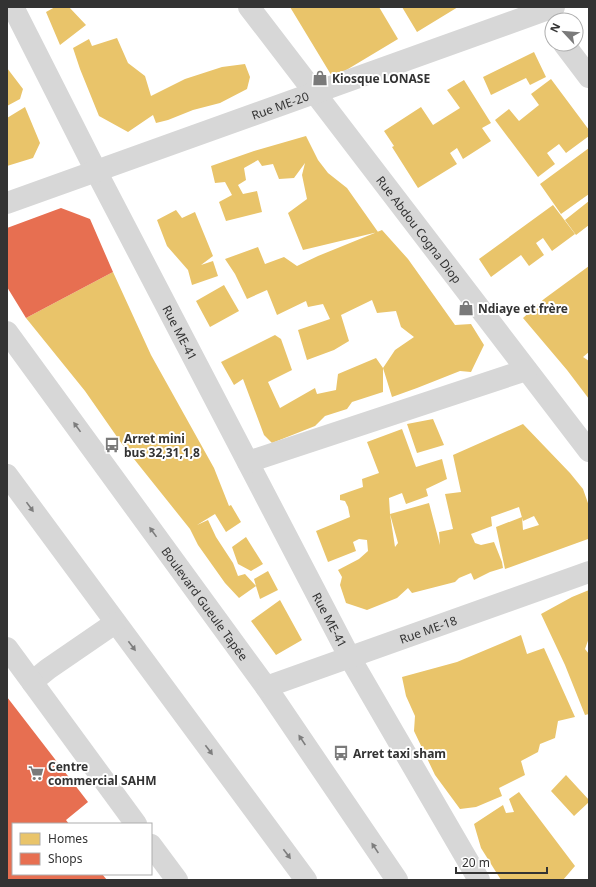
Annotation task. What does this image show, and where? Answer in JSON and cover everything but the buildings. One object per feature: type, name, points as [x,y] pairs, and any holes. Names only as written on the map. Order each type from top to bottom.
[{"type":"street","name":"Rue ME-41","points":[[13,7],[96,171],[350,658],[479,880]]},
{"type":"street","name":"Rue Abdou Cogna Diop","points":[[249,7],[589,451]]},
{"type":"street","name":"Rue ME-20","points":[[7,203],[314,93],[544,14]]},
{"type":"street","points":[[570,52],[589,77]]},
{"type":"street","name":"Boulevard Gueule Tapée","points":[[7,332],[266,687],[397,880]]},
{"type":"street","points":[[248,462],[526,370]]},
{"type":"street","points":[[7,475],[306,880]]},
{"type":"street","name":"Rue ME-18","points":[[266,687],[589,572]]},
{"type":"street","points":[[32,682],[48,669],[115,623]]},
{"type":"street","points":[[7,648],[135,823]]},
{"type":"street","points":[[152,846],[177,880]]},
{"type":"place","name":"Kiosque LONASE","points":[[320,78]]},
{"type":"place","name":"Ndiaye et frère","points":[[466,308]]},
{"type":"place","name":"Arret mini bus 32,31,1,8","points":[[112,445]]},
{"type":"place","name":"Arret taxi sham","points":[[341,753]]},
{"type":"place","name":"Centre commercial SAHM","points":[[36,773]]}]
